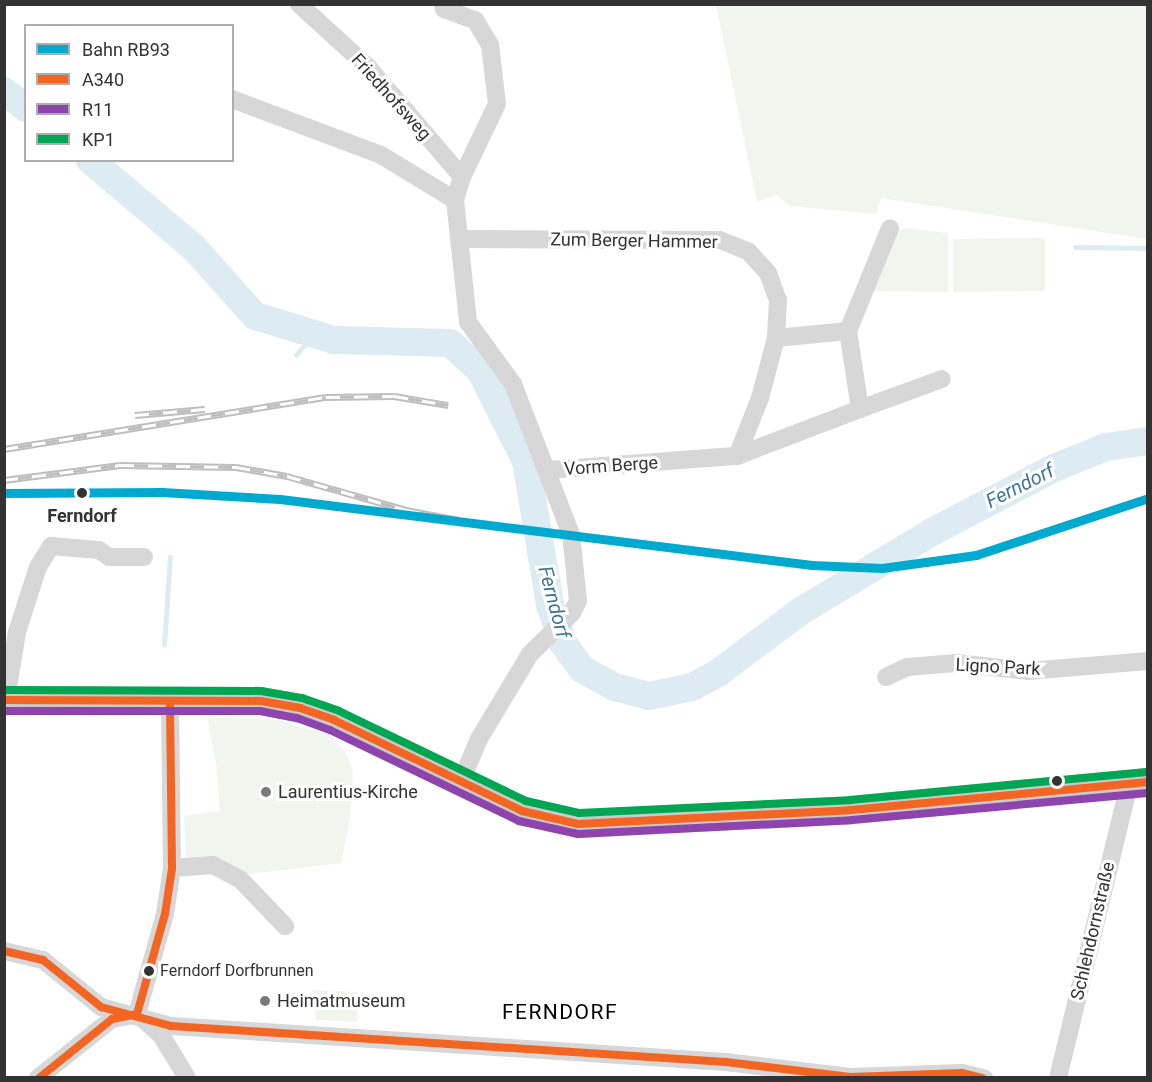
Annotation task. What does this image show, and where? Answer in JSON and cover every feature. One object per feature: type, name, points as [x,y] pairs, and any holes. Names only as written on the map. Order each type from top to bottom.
[{"type":"main road","points":[[5,700],[261,701],[300,708],[334,720],[522,811],[578,824],[851,810],[1138,783]]},
{"type":"street","name":"Friedhofsweg","points":[[299,4],[369,68],[462,177]]},
{"type":"street","points":[[443,4],[444,9],[475,20],[490,45],[497,104],[462,177],[455,200],[468,322],[513,384],[549,470]]},
{"type":"street","points":[[234,100],[381,155],[428,180],[455,200]]},
{"type":"street","points":[[860,409],[848,331],[890,228]]},
{"type":"street","name":"Zum Berger Hammer","points":[[459,239],[720,240],[749,252],[768,273],[778,300],[776,338]]},
{"type":"street","points":[[737,456],[760,398],[776,338],[848,331]]},
{"type":"street","name":"Vorm Berge","points":[[461,781],[479,739],[530,654],[572,614],[579,601],[571,534],[549,470],[737,456],[942,379]]},
{"type":"street","points":[[5,700],[17,632],[38,567],[51,546],[99,550],[109,557],[144,557]]},
{"type":"street","name":"Ligno Park","points":[[886,677],[907,667],[956,663],[1028,671],[1148,661]]},
{"type":"street","points":[[137,1014],[165,915],[172,868],[170,700]]},
{"type":"street","name":"Schlehdornstraße","points":[[1058,1077],[1138,783]]},
{"type":"street","points":[[172,868],[213,865],[241,880],[285,926]]},
{"type":"street","points":[[4,951],[43,960],[101,1007],[137,1014],[171,1026],[726,1062],[808,1075],[850,1077],[962,1073],[984,1077]]},
{"type":"street","points":[[38,1077],[112,1019],[137,1014]]},
{"type":"street","points":[[137,1014],[161,1035],[187,1077]]},
{"type":"shaded area","points":[[716,5],[1147,5],[1147,239],[881,198],[876,214],[790,206],[777,195],[757,202]]},
{"type":"shaded area","points":[[906,228],[948,233],[948,292],[869,291],[893,233]]},
{"type":"shaded area","points":[[1045,238],[1045,291],[953,292],[953,239]]},
{"type":"shaded area","points":[[207,717],[275,719],[332,736],[347,755],[353,770],[350,819],[341,863],[242,875],[219,858],[186,860],[184,816],[220,811],[216,763]]},
{"type":"shaded area","points":[[312,990],[358,992],[357,1022],[316,1020]]},
{"type":"waterway","name":"Ferndorf","points":[[4,91],[24,106]]},
{"type":"waterway","name":"Ferndorf","points":[[92,162],[194,248],[255,316],[334,340],[450,343],[480,370],[526,461],[550,605],[563,643],[582,669],[615,687],[649,696],[692,687],[718,673],[801,611],[932,532],[1054,468],[1106,447],[1148,441]]},
{"type":"waterway","points":[[1075,247],[1148,248]]},
{"type":"waterway","points":[[296,355],[314,334]]},
{"type":"waterway","points":[[164,645],[170,557]]},
{"type":"railway","points":[[4,449],[326,397],[394,396],[448,405]]},
{"type":"railway","points":[[135,415],[205,409]]},
{"type":"railway","points":[[4,480],[120,465],[236,467],[287,476],[406,510],[459,520]]},
{"type":"rail line","name":"RB93","points":[[4,493],[162,492],[280,499],[812,565],[882,568],[976,555],[1148,498]]},
{"type":"transit line","name":"KP1","points":[[4,690],[261,691],[302,698],[339,711],[526,801],[579,813],[850,800],[1147,772]]},
{"type":"transit line","name":"A340","points":[[4,700],[261,701],[300,708],[334,720],[522,811],[578,824],[851,810],[1148,782]]},
{"type":"transit line","name":"A340","points":[[137,1014],[165,914],[172,868],[170,701]]},
{"type":"transit line","name":"R11","points":[[4,711],[260,711],[297,718],[330,730],[519,821],[578,834],[852,820],[1148,793]]},
{"type":"transit line","name":"A340","points":[[4,951],[43,960],[101,1007],[171,1026],[726,1062],[850,1077],[962,1073],[982,1078]]},
{"type":"transit line","name":"A340","points":[[39,1078],[112,1019],[137,1014]]},
{"type":"place","name":"Ferndorf","points":[[82,493]]},
{"type":"place","name":"Laurentius-Kirche","points":[[266,792]]},
{"type":"place","name":"Ferndorf Dorfbrunnen","points":[[149,971]]},
{"type":"place","name":"Heimatmuseum","points":[[265,1001]]},
{"type":"district","name":"FERNDORF","points":[[560,1012]]}]
